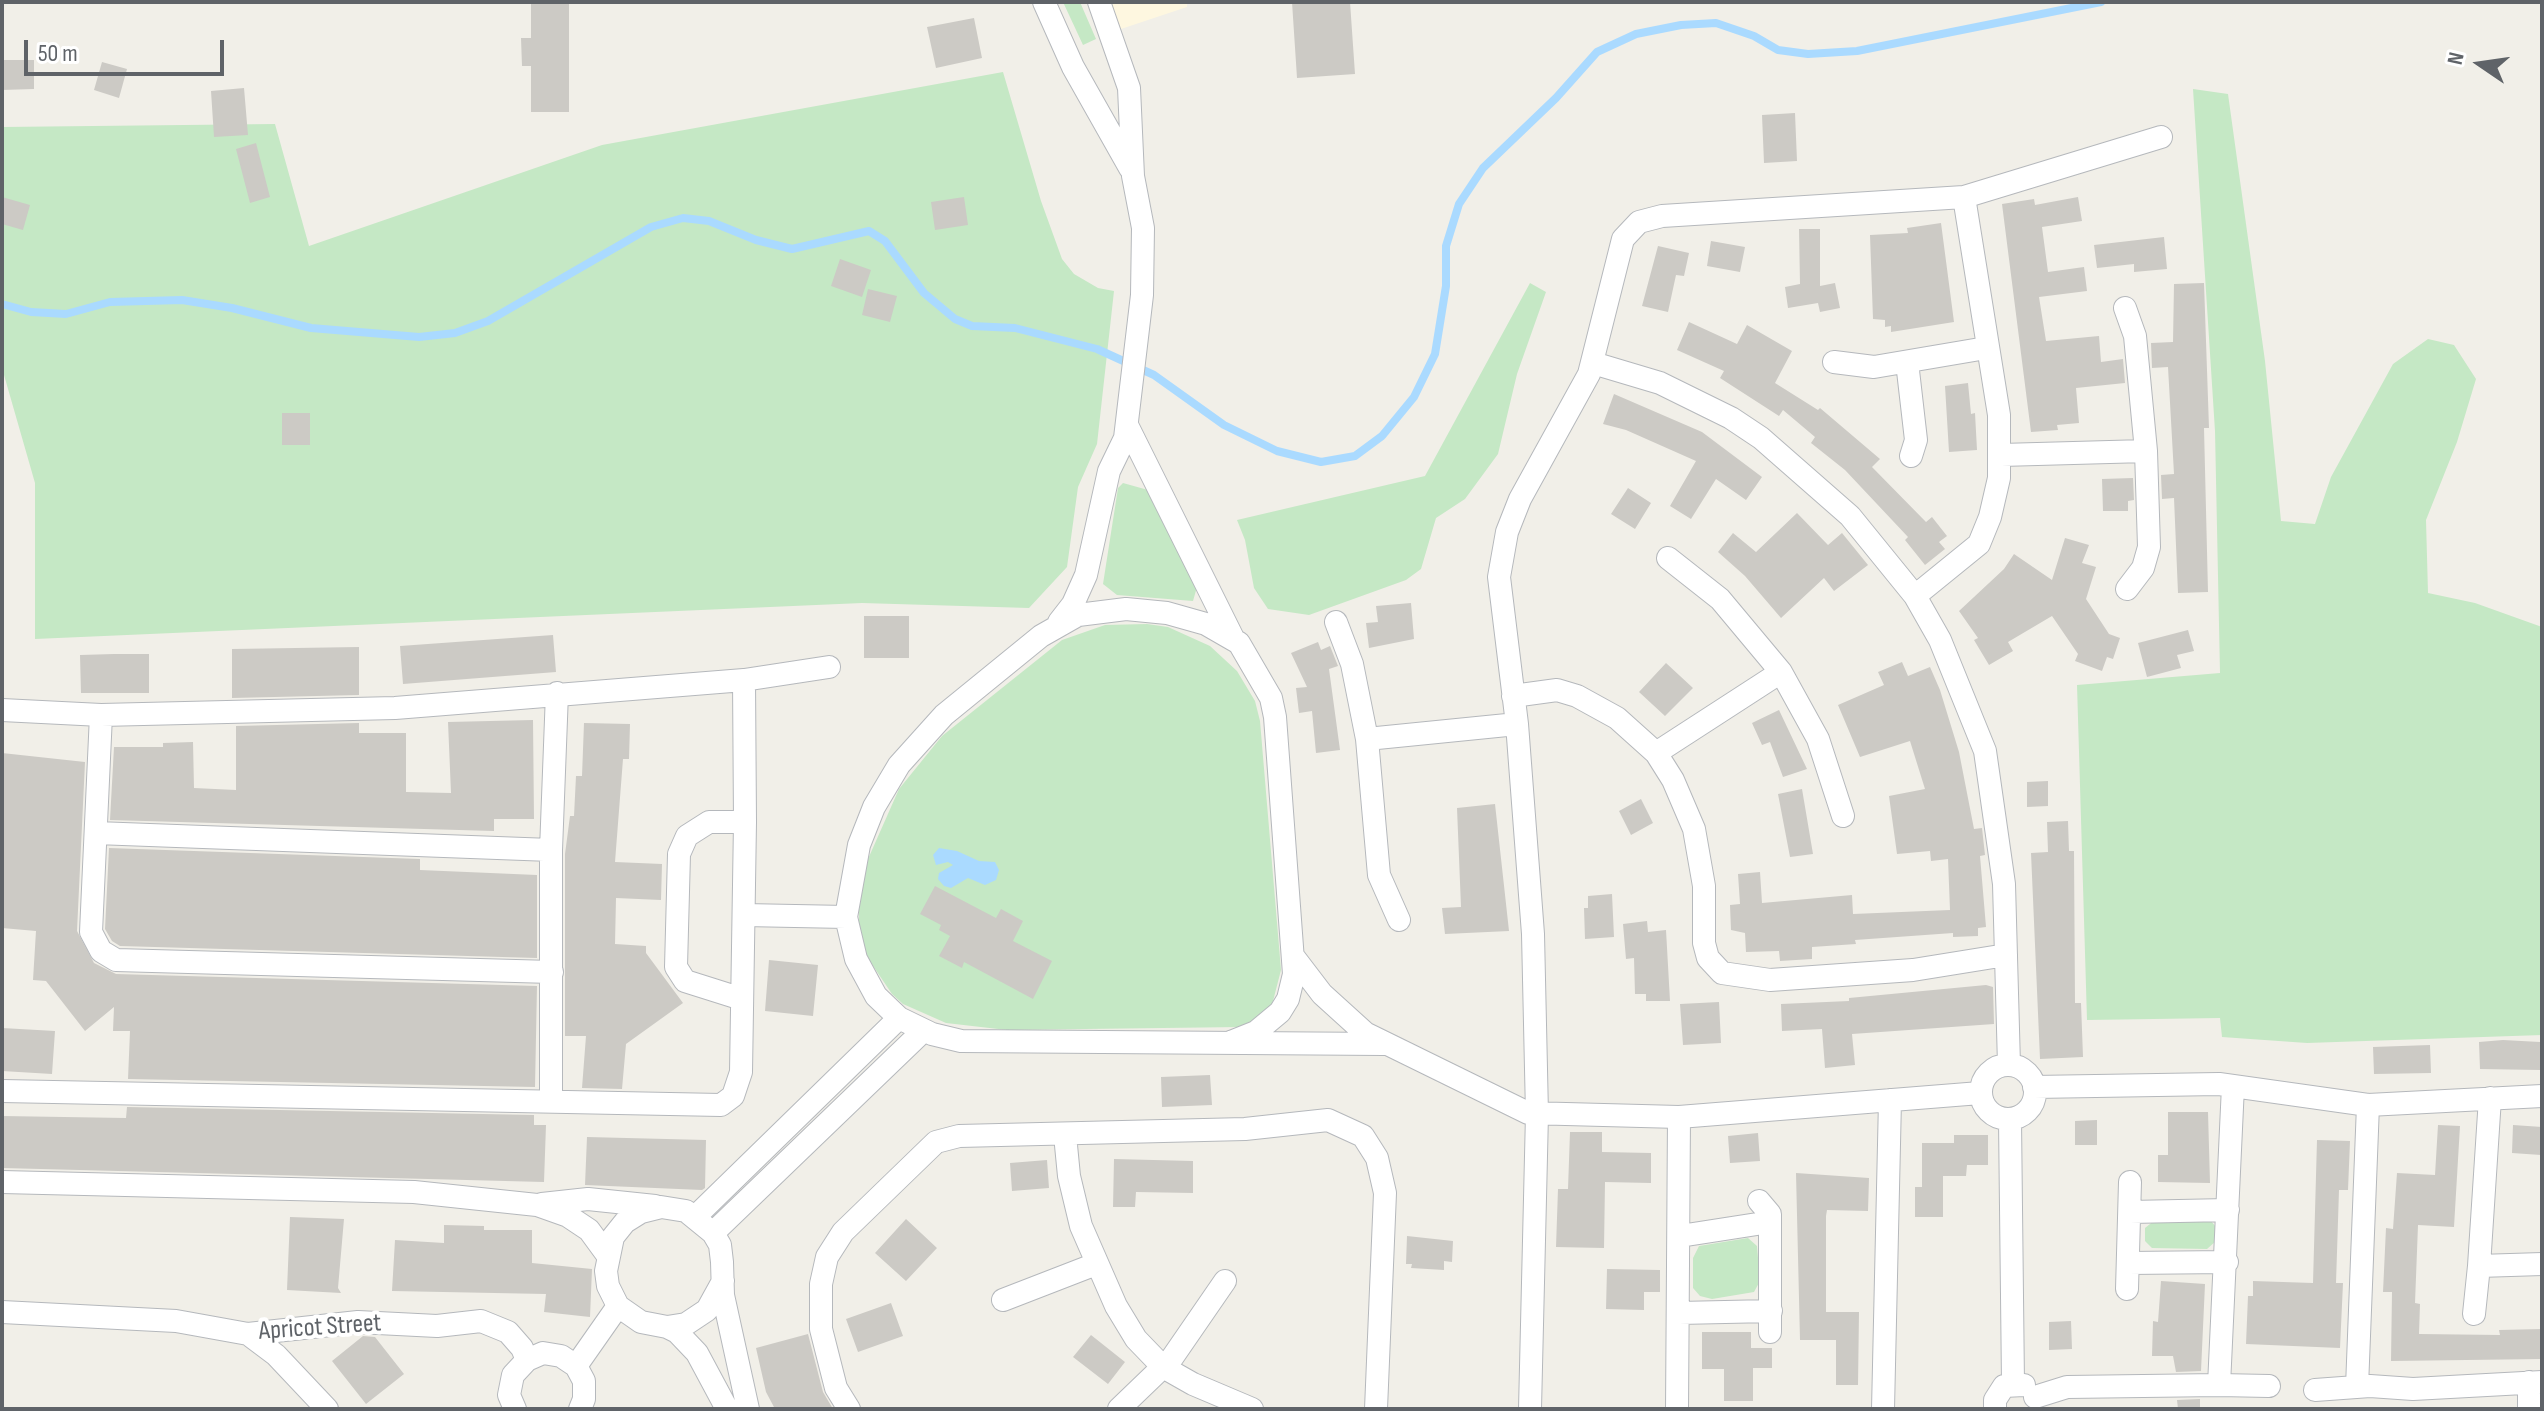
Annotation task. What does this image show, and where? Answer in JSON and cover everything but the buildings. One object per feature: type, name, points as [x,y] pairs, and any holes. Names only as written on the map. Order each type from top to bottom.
[{"type":"street","points":[[1044,2],[1078,76],[1110,127],[1133,176]]},
{"type":"street","points":[[1099,2],[1129,88],[1133,176],[1143,228],[1142,295],[1128,422],[1109,471],[1086,575],[1073,604],[1056,626],[944,715],[891,775],[862,835],[846,917],[851,947],[865,980],[899,1018],[943,1038],[971,1041],[1384,1044]]},
{"type":"street","points":[[1530,1409],[1537,1114],[1531,904],[1517,724],[1502,625],[1500,557],[1520,499],[1593,363],[1623,239],[1639,222],[1741,210],[1964,197],[2161,137]]},
{"type":"street","points":[[1915,596],[1979,544],[1990,517],[2001,455],[1999,415],[1964,197]]},
{"type":"street","points":[[2125,308],[2135,336],[2146,451],[2149,547],[2143,568],[2127,589]]},
{"type":"street","points":[[1834,362],[1874,367],[1986,348]]},
{"type":"street","points":[[1907,362],[1916,440],[1911,456]]},
{"type":"street","points":[[1593,363],[1660,383],[1731,418],[1761,438],[1850,516],[1915,596],[1951,666],[1985,751],[2004,884],[2009,1065]]},
{"type":"street","points":[[1128,422],[1206,577],[1232,636],[1264,683],[1275,717],[1293,956],[1291,989],[1280,1012],[1256,1032],[1231,1042]]},
{"type":"street","points":[[2001,455],[2146,451]]},
{"type":"street","points":[[1668,558],[1720,599],[1781,672],[1818,739],[1843,816]]},
{"type":"street","points":[[1056,626],[1093,611],[1126,609],[1185,616],[1232,636]]},
{"type":"street","points":[[1336,622],[1352,664],[1367,739],[1379,875],[1399,920]]},
{"type":"street","points":[[2,710],[101,715],[395,708],[744,680],[829,667]]},
{"type":"street","points":[[1656,753],[1781,672]]},
{"type":"street","points":[[2,1091],[721,1105],[733,1096],[741,1072],[744,680]]},
{"type":"street","points":[[1513,696],[1557,690],[1577,696],[1617,718],[1656,753],[1673,780],[1694,829],[1704,886],[1707,974],[1770,980],[1913,970],[2006,955]]},
{"type":"street","points":[[551,1101],[551,850],[557,693]]},
{"type":"street","points":[[101,715],[91,932],[101,951],[116,960],[552,972]]},
{"type":"street","points":[[1367,739],[1517,724]]},
{"type":"street","points":[[742,999],[685,981],[676,967],[679,854],[687,836],[709,822],[745,822]]},
{"type":"street","points":[[96,833],[551,850]]},
{"type":"street","points":[[744,915],[846,917]]},
{"type":"street","points":[[1293,956],[1334,1007],[1357,1028],[1384,1044],[1475,1084],[1514,1108],[1537,1114],[1679,1117],[1980,1093]]},
{"type":"street","points":[[696,1216],[899,1018]]},
{"type":"street","points":[[713,1233],[923,1031]]},
{"type":"street","points":[[2009,1065],[2022,1069],[2034,1087],[2030,1109],[2010,1120],[1996,1118],[1985,1109],[1980,1093],[1988,1072],[2009,1065]]},
{"type":"street","points":[[2034,1087],[2233,1086],[2368,1105],[2542,1096]]},
{"type":"street","points":[[2219,1385],[2233,1086]]},
{"type":"street","points":[[2474,1314],[2490,1098]]},
{"type":"street","points":[[1883,1409],[1890,1100]]},
{"type":"street","points":[[2357,1387],[2368,1105]]},
{"type":"street","points":[[1677,1409],[1679,1117]]},
{"type":"street","points":[[849,1409],[836,1388],[826,1353],[821,1316],[824,1269],[832,1246],[926,1150],[946,1137],[1245,1129],[1328,1120],[1363,1136],[1377,1158],[1385,1193],[1376,1409]]},
{"type":"street","points":[[2010,1120],[2013,1383]]},
{"type":"street","points":[[1065,1135],[1074,1203],[1096,1264],[1136,1339],[1163,1367],[1193,1384],[1252,1409]]},
{"type":"street","points":[[2,1182],[414,1192],[537,1205],[588,1199],[661,1207],[696,1216],[720,1245],[723,1281],[748,1409]]},
{"type":"street","points":[[2127,1289],[2130,1182]]},
{"type":"street","points":[[1679,1313],[1770,1321],[1770,1222],[1767,1208],[1759,1201]]},
{"type":"street","points":[[537,1205],[578,1222],[599,1242],[608,1256]]},
{"type":"street","points":[[661,1207],[641,1212],[625,1222],[613,1237],[608,1256],[608,1286],[618,1306],[630,1317],[677,1332],[697,1353],[727,1409]]},
{"type":"street","points":[[2130,1212],[2228,1210]]},
{"type":"street","points":[[1680,1236],[1770,1222]]},
{"type":"street","points":[[2128,1263],[2227,1262]]},
{"type":"street","points":[[1003,1300],[1096,1264]]},
{"type":"street","points":[[2479,1266],[2542,1264]]},
{"type":"street","points":[[667,1327],[686,1324],[707,1310],[723,1281]]},
{"type":"street","points":[[1119,1409],[1163,1367],[1225,1281]]},
{"type":"street","points":[[576,1366],[618,1306]]},
{"type":"street","name":"Apricot Street","points":[[2,1312],[176,1321],[248,1334],[358,1322],[437,1326],[481,1321],[508,1332],[522,1348],[527,1360]]},
{"type":"street","points":[[248,1334],[276,1355],[327,1409]]},
{"type":"street","points":[[515,1409],[509,1395],[513,1375],[527,1360],[543,1353],[561,1356],[576,1366],[584,1381],[584,1399],[580,1409]]},
{"type":"street","points":[[2315,1390],[2357,1387],[2413,1399],[2535,1382],[2529,1409]]},
{"type":"street","points":[[1995,1409],[1998,1392],[2013,1383],[2026,1386],[2035,1403],[2067,1387],[2269,1386]]},
{"type":"shaded area","points":[[1103,2],[1187,2],[1187,7],[1115,31]]},
{"type":"green space","points":[[1063,2],[1080,2],[1096,39],[1083,45]]},
{"type":"green space","points":[[1003,72],[1041,201],[1062,259],[1074,274],[1098,288],[1114,291],[1097,444],[1078,487],[1067,567],[1029,608],[862,603],[35,639],[35,483],[2,368],[2,127],[275,124],[309,246],[602,145]]},
{"type":"green space","points":[[2193,89],[2228,94],[2265,361],[2281,521],[2315,524],[2331,477],[2393,364],[2428,339],[2454,345],[2476,379],[2457,442],[2426,520],[2428,593],[2475,603],[2542,627],[2542,1035],[2307,1043],[2222,1037],[2220,1018],[2087,1020],[2077,685],[2220,673],[2215,431]]},
{"type":"green space","points":[[1530,283],[1546,292],[1517,374],[1498,454],[1465,499],[1436,518],[1421,569],[1406,580],[1309,615],[1268,609],[1254,588],[1245,540],[1237,520],[1425,476]]},
{"type":"green space","points":[[1123,483],[1148,490],[1197,587],[1193,601],[1117,595],[1103,584],[1118,488]]},
{"type":"green space","points":[[1105,625],[1168,627],[1210,646],[1237,671],[1255,701],[1260,721],[1281,970],[1272,1005],[1260,1019],[1241,1027],[1007,1030],[946,1023],[903,1004],[892,994],[867,957],[859,933],[859,909],[868,859],[899,789],[942,736],[1062,640]]},
{"type":"green space","points":[[2155,1220],[2210,1220],[2217,1228],[2216,1241],[2207,1249],[2152,1248],[2145,1241],[2145,1228]]},
{"type":"green space","points":[[1748,1238],[1757,1246],[1760,1281],[1754,1292],[1712,1299],[1700,1296],[1693,1288],[1693,1258],[1699,1246]]},
{"type":"water","points":[[939,848],[957,851],[979,861],[995,862],[999,870],[996,880],[985,885],[968,878],[951,888],[944,886],[938,879],[939,873],[953,865],[948,862],[936,865],[933,855]]},
{"type":"waterway","points":[[2,304],[31,312],[66,314],[110,302],[182,300],[232,308],[311,328],[419,337],[455,333],[488,321],[651,227],[683,218],[709,221],[756,240],[792,249],[869,231],[885,241],[924,293],[955,319],[972,326],[1015,328],[1097,349],[1154,375],[1224,425],[1277,451],[1321,462],[1355,456],[1382,436],[1414,397],[1435,354],[1446,286],[1446,246],[1459,204],[1483,168],[1556,98],[1597,52],[1636,34],[1681,25],[1716,23],[1754,36],[1778,50],[1808,54],[1857,51],[2101,2]]}]
